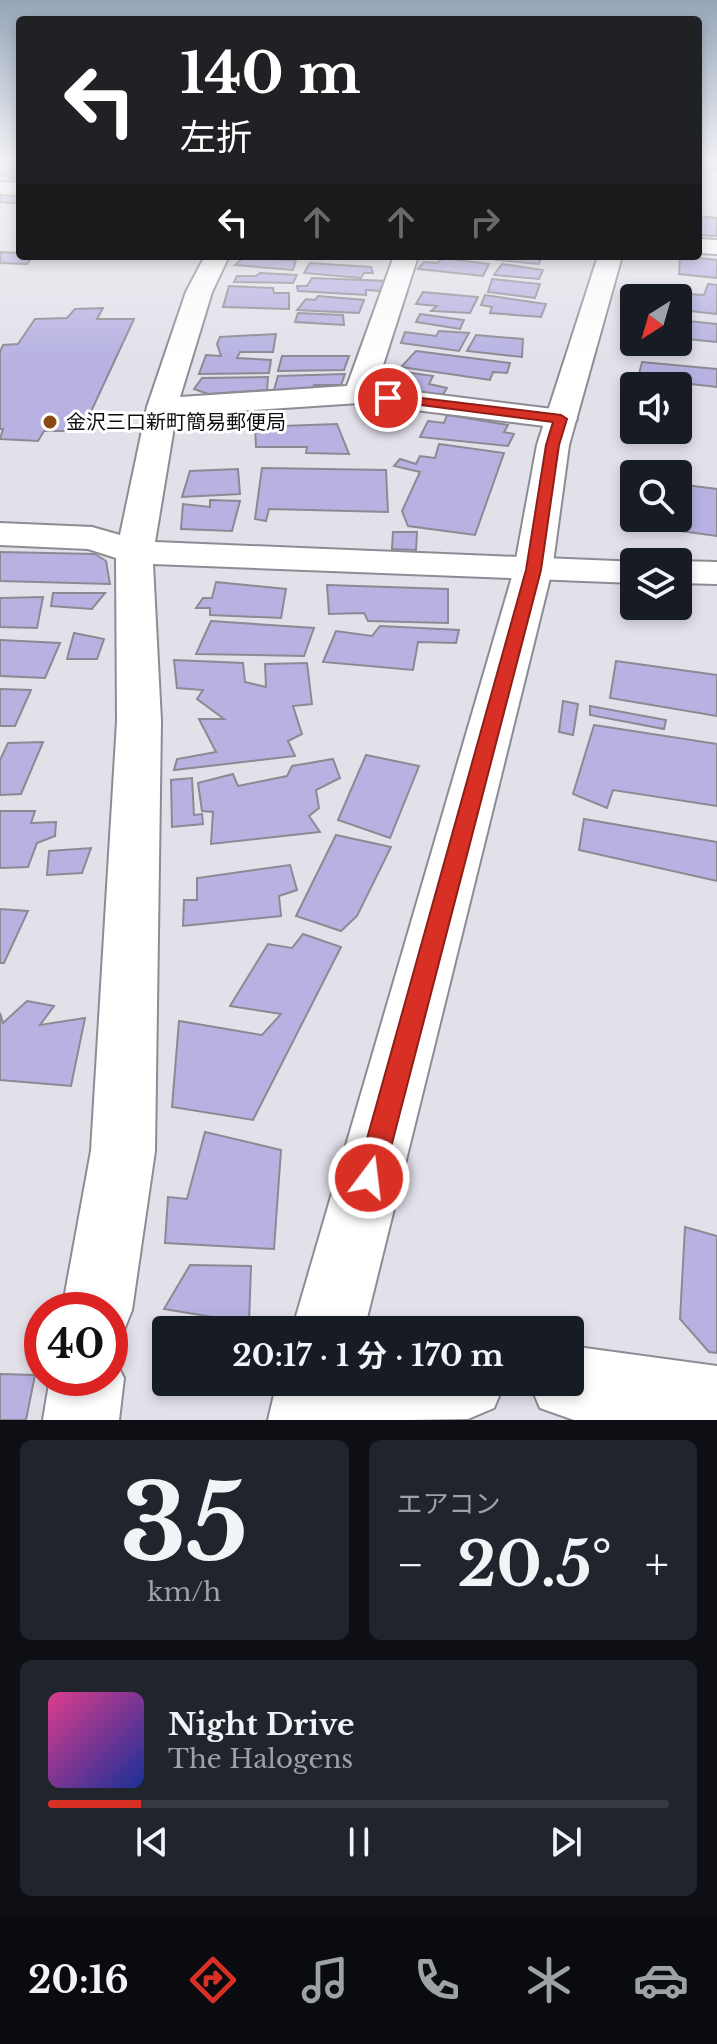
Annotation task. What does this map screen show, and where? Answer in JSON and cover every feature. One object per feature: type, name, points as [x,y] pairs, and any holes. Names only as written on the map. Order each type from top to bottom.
[{"type":"street","points":[[100,1292],[123,1151],[139,721],[134,552],[162,407],[199,292],[215,260]]},
{"type":"street","points":[[359,394],[405,260]]},
{"type":"street","points":[[333,1316],[533,570],[553,445],[609,260]]},
{"type":"street","points":[[162,407],[359,394],[561,419]]},
{"type":"street","points":[[0,534],[92,538],[134,552],[620,572]]},
{"type":"street","points":[[692,572],[717,573]]},
{"type":"street","points":[[584,1385],[717,1403]]},
{"type":"street","points":[[81,1420],[84,1396]]},
{"type":"building","points":[[702,226],[717,226],[717,236],[702,235]]},
{"type":"building","points":[[0,252],[16,253],[16,260],[30,260],[27,264],[0,263]]},
{"type":"building","points":[[241,260],[296,260],[293,270],[235,265]]},
{"type":"building","points":[[441,260],[458,260],[489,264],[483,276],[418,269],[424,262],[437,263]]},
{"type":"building","points":[[497,260],[540,260],[539,264]]},
{"type":"building","points":[[680,260],[717,260],[717,278],[679,274]]},
{"type":"building","points":[[310,263],[371,267],[373,273],[364,273],[361,278],[304,273]]},
{"type":"building","points":[[502,264],[543,270],[539,279],[494,275]]},
{"type":"building","points":[[260,273],[297,275],[293,283],[234,282],[237,276],[256,276]]},
{"type":"building","points":[[312,278],[387,281],[380,291],[366,290],[366,295],[298,291],[297,286],[307,286]]},
{"type":"building","points":[[492,279],[540,284],[535,298],[488,292]]},
{"type":"building","points":[[708,284],[717,285],[717,314],[692,311],[692,294],[704,295]]},
{"type":"building","points":[[229,286],[273,288],[274,293],[289,293],[289,309],[223,307]]},
{"type":"building","points":[[423,292],[478,297],[470,313],[431,311],[437,306],[416,304]]},
{"type":"building","points":[[485,295],[546,304],[541,317],[490,313],[492,307],[481,305]]},
{"type":"building","points":[[318,296],[364,300],[359,313],[297,310],[306,299],[315,300]]},
{"type":"building","points":[[103,308],[97,319],[134,319],[82,431],[44,431],[38,441],[0,439],[3,429],[0,429],[0,352],[3,345],[18,344],[35,319],[67,318],[75,309]]},
{"type":"building","points":[[298,313],[343,315],[344,325],[295,322]]},
{"type":"building","points":[[420,314],[464,320],[460,329],[416,322]]},
{"type":"building","points":[[692,321],[717,324],[717,342],[692,339]]},
{"type":"building","points":[[439,331],[469,333],[459,351],[401,343],[405,332],[436,336]]},
{"type":"building","points":[[276,334],[273,352],[240,352],[237,358],[271,360],[269,373],[199,374],[206,355],[221,356],[217,344],[220,337]]},
{"type":"building","points":[[476,335],[523,339],[522,357],[467,351]]},
{"type":"building","points":[[416,351],[510,363],[507,373],[493,372],[490,380],[401,367]]},
{"type":"building","points":[[282,356],[349,356],[344,370],[278,371]]},
{"type":"building","points":[[642,362],[717,369],[717,387],[692,384],[692,372],[640,372]]},
{"type":"building","points":[[398,371],[433,376],[429,384],[447,388],[442,396],[390,390]]},
{"type":"building","points":[[345,374],[341,385],[314,385],[311,391],[274,390],[278,376]]},
{"type":"building","points":[[268,377],[267,390],[208,394],[194,389],[202,378]]},
{"type":"building","points":[[447,415],[508,425],[504,432],[514,434],[508,446],[420,437],[428,421],[444,423]]},
{"type":"building","points":[[337,424],[349,454],[306,453],[307,447],[256,447],[255,427]]},
{"type":"building","points":[[439,444],[504,453],[475,535],[408,526],[402,511],[420,472],[394,466],[400,459],[416,464],[420,456],[435,458]]},
{"type":"building","points":[[262,468],[386,470],[388,512],[269,509],[266,521],[255,519]]},
{"type":"building","points":[[238,469],[240,494],[182,497],[190,471]]},
{"type":"building","points":[[692,486],[717,489],[717,536],[688,532],[692,532]]},
{"type":"building","points":[[210,500],[240,501],[232,531],[181,529],[183,504],[210,507]]},
{"type":"building","points":[[393,532],[417,532],[416,550],[392,549]]},
{"type":"building","points":[[0,552],[95,554],[106,561],[110,584],[0,581]]},
{"type":"building","points":[[216,582],[286,589],[281,618],[210,615],[210,608],[196,608],[203,598],[212,598]]},
{"type":"building","points":[[327,585],[448,589],[448,623],[368,621],[364,613],[329,614]]},
{"type":"building","points":[[53,593],[105,593],[92,609],[51,606]]},
{"type":"building","points":[[43,597],[37,628],[0,627],[0,598]]},
{"type":"building","points":[[211,621],[314,628],[304,656],[196,654]]},
{"type":"building","points":[[380,626],[459,630],[456,643],[418,642],[413,670],[323,662],[336,631],[372,636]]},
{"type":"building","points":[[74,633],[104,639],[97,659],[67,659]]},
{"type":"building","points":[[0,640],[60,643],[45,678],[0,676]]},
{"type":"building","points":[[174,660],[243,663],[245,682],[266,687],[265,664],[307,663],[312,704],[293,706],[302,734],[288,741],[295,756],[174,770],[177,759],[216,752],[199,719],[224,719],[197,699],[203,690],[177,688]]},
{"type":"building","points":[[616,661],[717,675],[717,716],[610,698]]},
{"type":"building","points":[[0,689],[31,690],[15,726],[0,726]]},
{"type":"building","points":[[563,701],[578,704],[573,735],[559,732]]},
{"type":"building","points":[[590,706],[666,720],[664,729],[590,715]]},
{"type":"building","points":[[594,725],[717,744],[717,806],[613,790],[607,808],[573,794]]},
{"type":"building","points":[[43,742],[21,794],[0,795],[0,760],[8,743]]},
{"type":"building","points":[[366,755],[419,766],[390,838],[338,820]]},
{"type":"building","points":[[333,759],[340,778],[316,790],[319,808],[309,816],[320,832],[211,844],[213,812],[202,811],[198,783],[233,774],[238,786],[287,776],[292,766]]},
{"type":"building","points":[[192,778],[194,815],[202,814],[203,824],[172,827],[171,780]]},
{"type":"building","points":[[0,811],[35,811],[31,823],[56,822],[55,836],[37,843],[28,867],[0,868]]},
{"type":"building","points":[[584,819],[717,842],[717,881],[579,850]]},
{"type":"building","points":[[336,835],[391,847],[357,916],[341,931],[296,916]]},
{"type":"building","points":[[91,848],[82,873],[47,875],[49,851]]},
{"type":"building","points":[[290,865],[297,890],[279,896],[281,916],[183,926],[184,900],[197,900],[197,878]]},
{"type":"building","points":[[0,909],[28,911],[4,963],[0,963]]},
{"type":"building","points":[[303,934],[341,947],[253,1120],[172,1107],[179,1021],[262,1035],[281,1014],[230,1006],[268,944],[292,948]]},
{"type":"building","points":[[27,1001],[54,1006],[40,1025],[85,1018],[71,1086],[0,1080],[0,1013],[3,1023]]},
{"type":"building","points":[[205,1132],[281,1150],[274,1249],[165,1243],[168,1197],[187,1199]]},
{"type":"building","points":[[685,1227],[717,1236],[717,1353],[709,1352],[680,1319]]},
{"type":"building","points":[[190,1265],[251,1266],[249,1316],[206,1316],[164,1309]]},
{"type":"building","points":[[0,1374],[24,1375],[24,1396],[31,1396],[26,1420],[0,1420]]},
{"type":"place","name":"金沢三口新町簡易郵便局","points":[[50,422]]},
{"type":"route","points":[[369,1178],[533,570],[553,445],[561,419],[388,398]]}]
